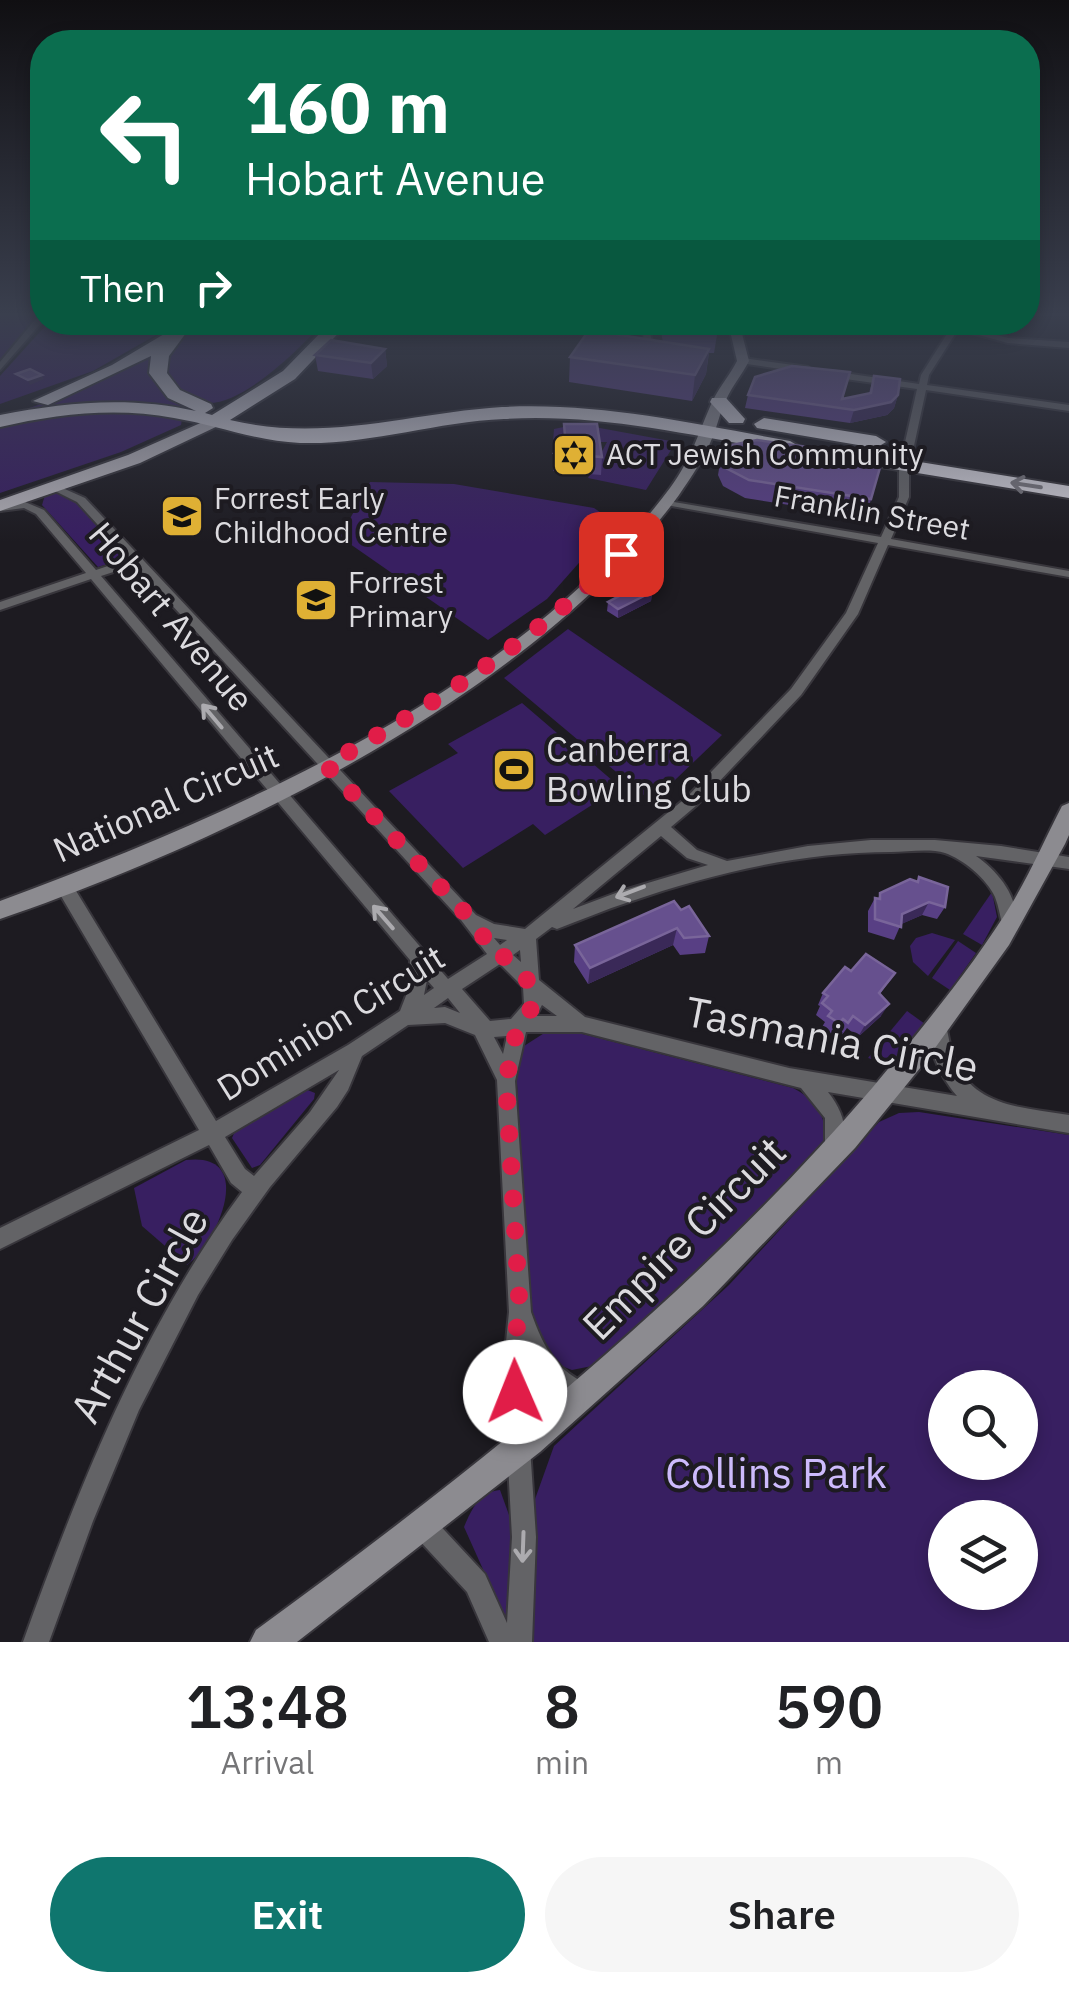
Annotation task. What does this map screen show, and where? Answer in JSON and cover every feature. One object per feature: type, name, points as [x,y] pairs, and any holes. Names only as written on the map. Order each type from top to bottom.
[{"type":"highway","points":[[0,418],[72,389]]},
{"type":"highway","points":[[170,389],[214,417]]},
{"type":"highway","points":[[214,417],[258,389]]},
{"type":"highway","points":[[214,417],[254,399],[266,389]]},
{"type":"highway","points":[[251,427],[246,413],[254,399]]},
{"type":"highway","points":[[180,439],[251,427],[349,428],[537,402],[659,407],[739,429],[911,456],[1069,472]]},
{"type":"highway","points":[[0,418],[102,406],[156,409],[251,427],[348,437],[475,416],[547,412],[713,420],[739,429]]},
{"type":"highway","points":[[911,456],[1069,492]]},
{"type":"main road","points":[[9,494],[96,474],[180,439],[214,417]]},
{"type":"main road","points":[[0,507],[214,417]]},
{"type":"street","name":"National Circuit","points":[[0,910],[64,886],[275,790],[326,765],[458,686],[594,582],[666,502],[728,389]]},
{"type":"street","name":"Dominion Circuit","points":[[0,1239],[213,1133],[354,1052],[531,933],[662,828],[796,692],[852,614],[888,541],[911,456],[922,389]]},
{"type":"street","points":[[933,389],[1069,408]]},
{"type":"street","name":"Hobart Avenue","points":[[81,500],[80,486],[96,474]]},
{"type":"street","name":"Hobart Avenue","points":[[40,512],[54,486],[81,500],[531,984]]},
{"type":"street","name":"Franklin Street","points":[[666,502],[1069,574]]},
{"type":"street","name":"Hobart Avenue","points":[[0,507],[24,505],[40,512],[481,1029]]},
{"type":"street","points":[[0,606],[137,560]]},
{"type":"street","name":"Empire Circuit","points":[[268,1642],[425,1528],[586,1396],[725,1268],[832,1155],[938,1026],[1009,922],[1069,811]]},
{"type":"street","points":[[662,828],[692,854],[724,864]]},
{"type":"street","points":[[467,915],[491,931],[531,933],[645,886],[724,864],[832,848],[945,847],[1069,864]]},
{"type":"street","points":[[945,847],[973,861],[995,880],[1006,897],[1009,922]]},
{"type":"street","points":[[64,886],[240,1179],[255,1190]]},
{"type":"street","points":[[519,1642],[524,1536],[514,1372],[520,1312],[506,1081],[520,1025],[533,1006],[531,933]]},
{"type":"street","points":[[418,958],[418,988],[406,1017],[453,1016],[481,1029],[502,1032],[520,1025]]},
{"type":"street","name":"Tasmania Circle","points":[[531,984],[582,1024]]},
{"type":"street","name":"Tasmania Circle","points":[[520,1025],[582,1024],[806,1080],[1069,1124]]},
{"type":"street","points":[[938,1026],[940,1050],[951,1075],[975,1100],[1003,1113]]},
{"type":"street","points":[[481,1029],[506,1081]]},
{"type":"street","name":"Arthur Circle","points":[[36,1642],[72,1537],[152,1358],[207,1261],[255,1190],[348,1077],[354,1052]]},
{"type":"street","points":[[806,1080],[827,1100],[837,1121],[832,1155]]},
{"type":"street","points":[[520,1312],[541,1362],[563,1385],[586,1396]]},
{"type":"street","points":[[425,1528],[476,1582],[502,1642]]},
{"type":"green space","points":[[0,389],[43,389],[0,404]]},
{"type":"green space","points":[[74,389],[179,389],[200,411],[143,405],[0,418]]},
{"type":"green space","points":[[248,389],[206,403],[189,398],[180,390]]},
{"type":"green space","points":[[128,409],[182,419],[181,425],[121,452],[0,493],[0,423]]},
{"type":"green space","points":[[578,424],[676,442],[646,490],[588,478],[607,442],[553,442],[554,429]]},
{"type":"green space","points":[[370,482],[454,484],[594,508],[610,519],[609,529],[547,599],[488,640],[340,537]]},
{"type":"green space","points":[[58,491],[71,495],[124,559],[98,567],[42,505],[45,495]]},
{"type":"green space","points":[[568,629],[722,735],[652,802],[504,678]]},
{"type":"green space","name":"Canberra Bowling Club","points":[[522,703],[620,787],[545,835],[533,824],[463,868],[389,791],[458,753],[448,744]]},
{"type":"green space","points":[[992,892],[997,917],[982,945],[963,934]]},
{"type":"green space","points":[[932,933],[955,940],[928,976],[913,962],[910,946],[916,938]]},
{"type":"green space","points":[[958,941],[976,953],[950,990],[932,978]]},
{"type":"green space","points":[[907,1011],[925,1024],[893,1065],[868,1058]]},
{"type":"green space","points":[[549,1030],[571,1031],[793,1088],[819,1110],[825,1134],[824,1143],[749,1225],[597,1365],[572,1370],[553,1363],[533,1331],[531,1309],[516,1068],[524,1046]]},
{"type":"green space","points":[[305,1089],[315,1093],[314,1099],[260,1165],[252,1168],[232,1138],[235,1131]]},
{"type":"green space","name":"Collins Park","points":[[919,1112],[1069,1135],[1069,1642],[528,1642],[534,1502],[554,1446],[729,1285],[879,1122],[899,1113]]},
{"type":"green space","points":[[186,1160],[208,1161],[221,1170],[226,1184],[219,1220],[199,1254],[187,1265],[142,1226],[134,1188]]},
{"type":"green space","points":[[500,1490],[514,1529],[513,1614],[504,1616],[464,1527],[482,1498]]},
{"type":"building","points":[[750,389],[845,389],[842,399],[871,393],[872,389],[899,389],[891,402],[854,410],[748,395]]},
{"type":"building","points":[[564,424],[597,424],[602,457],[554,453],[565,436]]},
{"type":"building","points":[[757,440],[883,457],[871,499],[749,480],[726,468],[721,457],[732,445]]},
{"type":"building","points":[[652,592],[618,609],[608,602],[625,593]]},
{"type":"building","points":[[919,877],[948,887],[945,907],[929,902],[902,914],[901,927],[875,919],[875,898],[880,899],[880,893],[910,879],[918,882]]},
{"type":"building","points":[[674,901],[681,910],[689,906],[709,936],[684,938],[677,928],[590,968],[575,945]]},
{"type":"building","points":[[866,954],[895,973],[879,993],[889,1004],[865,1025],[853,1016],[848,1023],[843,1019],[839,1023],[828,1016],[832,1011],[822,1003],[828,996],[823,993],[845,967],[851,971]]},
{"type":"place","name":"ACT Jewish Community","points":[[574,455]]},
{"type":"place","name":"Forrest Early Childhood Centre","points":[[182,516]]},
{"type":"place","name":"Forrest Primary","points":[[316,600]]},
{"type":"place","name":"Canberra Bowling Club","points":[[514,770]]},
{"type":"route","points":[[515,1392],[514,1342],[520,1312],[518,1229],[506,1081],[516,1033],[533,1006],[531,984],[501,954],[498,956],[467,915],[326,765],[492,662],[566,606],[621,554]]}]
